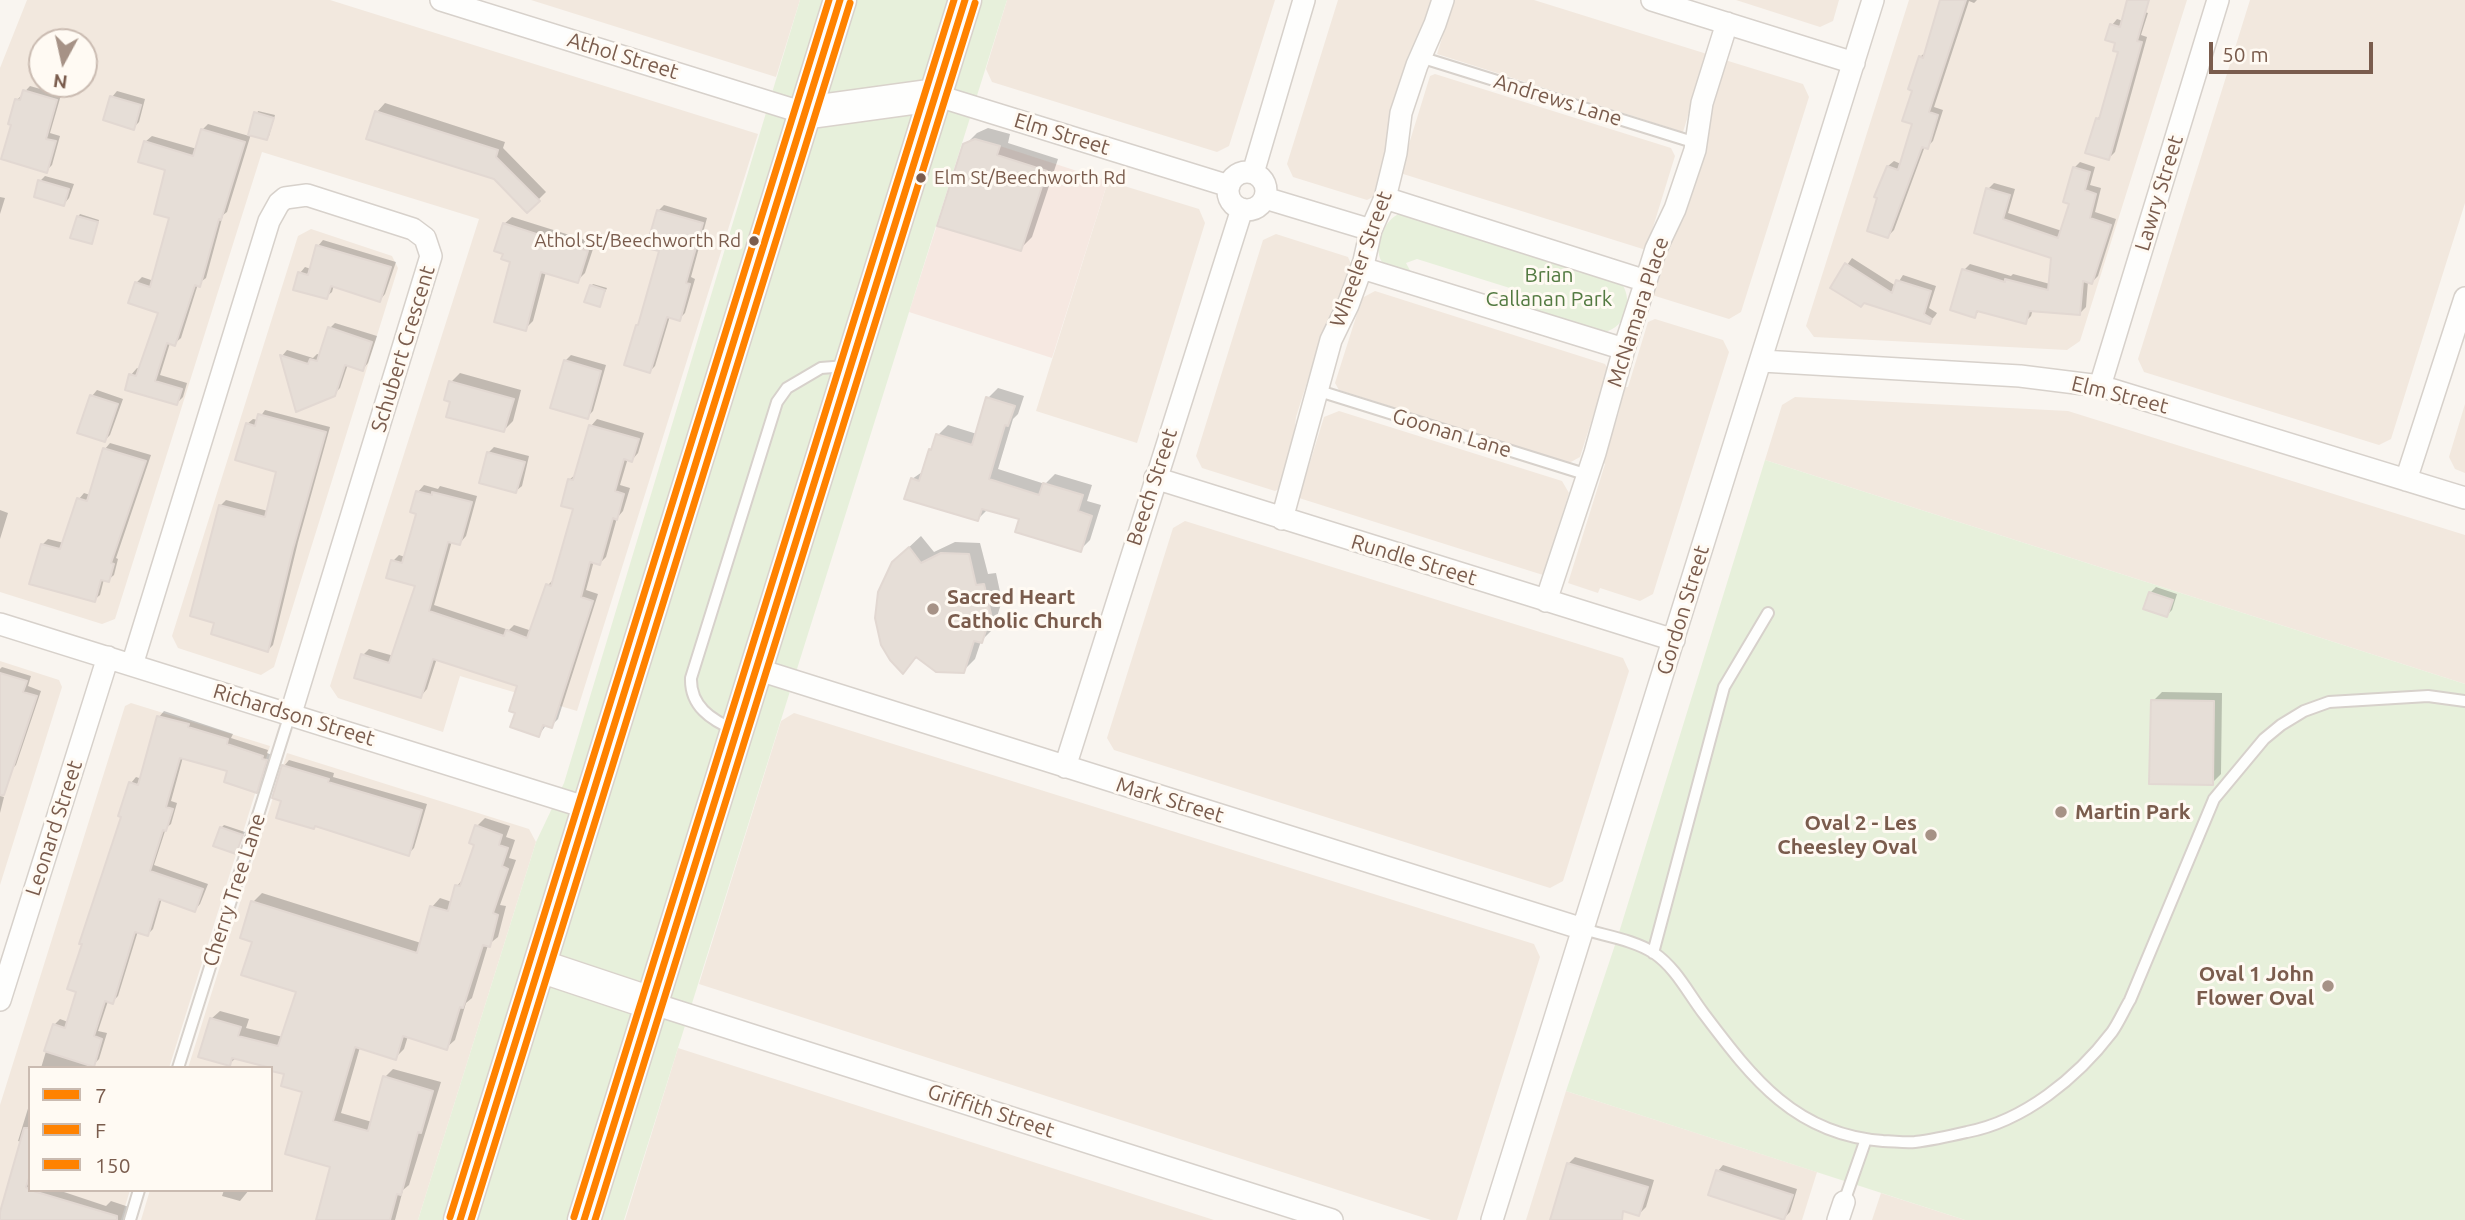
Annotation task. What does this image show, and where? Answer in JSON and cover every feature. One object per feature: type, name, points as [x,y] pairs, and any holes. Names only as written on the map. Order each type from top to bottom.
[{"type":"main road","points":[[460,1220],[841,0]]},
{"type":"main road","points":[[584,1220],[965,0]]},
{"type":"main road","points":[[804,113],[935,95]]},
{"type":"main road","points":[[540,966],[651,1003]]},
{"type":"street","points":[[1253,173],[1304,0]]},
{"type":"street","name":"Wheeler Street","points":[[1282,519],[1334,333],[1362,268],[1371,230],[1385,198],[1396,153],[1401,113],[1443,0]]},
{"type":"street","points":[[1651,0],[1854,63]]},
{"type":"street","name":"Gordon Street","points":[[1492,1220],[1873,0]]},
{"type":"street","name":"Lawry Street","points":[[2099,386],[2218,0]]},
{"type":"street","name":"Athol Street","points":[[449,1],[804,113]]},
{"type":"street","name":"McNamara Place","points":[[1546,601],[1588,475],[1656,248],[1675,209],[1696,143],[1702,103],[1727,23]]},
{"type":"street","name":"Elm Street","points":[[935,95],[1229,186]]},
{"type":"street","points":[[1253,173],[1264,183],[1265,198],[1254,208],[1242,209],[1231,201],[1229,186],[1237,175],[1253,173]]},
{"type":"street","name":"Schubert Crescent","points":[[132,665],[269,221],[285,198],[307,195],[413,229],[425,238],[430,256],[291,713]]},
{"type":"street","points":[[1265,198],[1371,230]]},
{"type":"street","points":[[1385,198],[1646,281]]},
{"type":"street","name":"Beech Street","points":[[1065,767],[1242,209]]},
{"type":"street","points":[[1362,268],[1624,349]]},
{"type":"street","points":[[2406,480],[2465,298]]},
{"type":"street","name":"Elm Street","points":[[1762,360],[2020,376],[2099,386],[2465,498]]},
{"type":"street","name":"Rundle Street","points":[[1155,478],[1674,640]]},
{"type":"street","name":"Richardson Street","points":[[0,624],[588,808]]},
{"type":"street","name":"Leonard Street","points":[[0,1000],[108,657]]},
{"type":"street","name":"Mark Street","points":[[756,669],[1583,929]]},
{"type":"street","name":"Griffith Street","points":[[651,1003],[1332,1220]]},
{"type":"lane","name":"Andrews Lane","points":[[1420,57],[1696,143]]},
{"type":"lane","points":[[735,730],[716,722],[700,708],[690,693],[691,678],[777,402],[787,388],[821,368],[849,366]]},
{"type":"lane","name":"Goonan Lane","points":[[1316,390],[1588,475]]},
{"type":"lane","points":[[1653,953],[1724,687],[1768,613]]},
{"type":"lane","points":[[1583,929],[1653,953],[1680,978],[1703,1013],[1747,1069],[1784,1104],[1815,1125],[1866,1139],[1913,1143],[1985,1129],[2006,1121],[2058,1086],[2094,1055],[2114,1029],[2130,1000],[2214,799],[2264,739],[2304,711],[2329,702],[2428,696],[2465,701]]},
{"type":"lane","name":"Cherry Tree Lane","points":[[179,1066],[291,713]]},
{"type":"lane","points":[[1841,1211],[1866,1139]]},
{"type":"lane","points":[[130,1220],[138,1192]]},
{"type":"shaded area","points":[[27,0],[330,0],[758,134],[577,711],[460,676],[443,732],[338,698],[330,686],[479,219],[262,152],[115,619],[102,624],[0,592],[0,68]]},
{"type":"shaded area","points":[[531,0],[800,0],[776,77]]},
{"type":"shaded area","points":[[1007,0],[1275,0],[1229,146],[1217,152],[992,82],[986,69]]},
{"type":"shaded area","points":[[1338,0],[1434,0],[1428,20],[1411,50],[1391,118],[1386,153],[1373,197],[1367,200],[1293,177],[1287,164]]},
{"type":"shaded area","points":[[1454,0],[1534,0],[1707,54],[1683,132],[1437,54]]},
{"type":"shaded area","points":[[1736,0],[1839,0],[1833,21],[1820,27]]},
{"type":"shaded area","points":[[1909,0],[2187,0],[2080,341],[2067,350],[1814,337],[1806,326]]},
{"type":"shaded area","points":[[2250,0],[2465,0],[2465,203],[2391,439],[2379,445],[2144,372],[2138,359]]},
{"type":"shaded area","points":[[1725,60],[1803,84],[1809,97],[1741,312],[1729,319],[1652,295],[1666,249],[1684,218],[1706,146],[1709,112]]},
{"type":"shaded area","points":[[1435,74],[1671,148],[1675,156],[1646,250],[1400,173],[1430,76]]},
{"type":"shaded area","points":[[963,144],[1000,146],[1108,181],[1052,358],[909,312]]},
{"type":"shaded area","points":[[1108,181],[1199,209],[1205,223],[1137,443],[1036,411]]},
{"type":"shaded area","points":[[311,229],[392,256],[398,268],[274,667],[261,675],[178,648],[172,636],[298,236]]},
{"type":"shaded area","points":[[1276,234],[1348,257],[1351,264],[1337,309],[1322,335],[1296,417],[1292,453],[1281,488],[1275,491],[1202,468],[1196,456],[1263,240]]},
{"type":"shaded area","points":[[1375,291],[1605,364],[1608,369],[1580,457],[1569,463],[1339,390],[1335,383],[1362,298]]},
{"type":"shaded area","points":[[1655,319],[1723,340],[1729,352],[1653,594],[1640,601],[1600,588],[1598,593],[1568,583],[1605,464],[1603,463],[1624,387],[1628,387],[1648,322]]},
{"type":"shaded area","points":[[1795,397],[2068,411],[2465,535],[2465,684],[1765,460],[1782,405]]},
{"type":"shaded area","points":[[2465,404],[2465,473],[2455,469],[2449,457]]},
{"type":"shaded area","points":[[1339,411],[1562,481],[1569,493],[1543,575],[1299,498],[1324,417]]},
{"type":"shaded area","points":[[1185,521],[1623,658],[1629,671],[1563,881],[1550,888],[1114,750],[1107,738],[1173,528]]},
{"type":"shaded area","points":[[0,661],[59,680],[62,687],[0,885]]},
{"type":"shaded area","points":[[131,703],[270,746],[170,1066],[28,1066],[28,1192],[129,1192],[121,1220],[0,1220],[0,1105],[125,706]]},
{"type":"shaded area","points":[[794,713],[1534,944],[1540,957],[1457,1220],[1431,1220],[699,984],[781,721]]},
{"type":"shaded area","points":[[287,753],[529,829],[536,842],[418,1220],[141,1220],[149,1192],[273,1192],[273,1066],[189,1066]]},
{"type":"shaded area","points":[[678,1048],[1214,1220],[625,1220]]},
{"type":"shaded area","points":[[1566,1091],[1817,1172],[1802,1220],[1526,1220]]},
{"type":"shaded area","points":[[1881,1193],[1965,1220],[1872,1220]]},
{"type":"green space","points":[[800,0],[1007,0],[624,1220],[418,1220],[536,842],[564,783]]},
{"type":"green space","name":"Brian Callanan Park","points":[[1401,213],[1620,281],[1627,296],[1623,319],[1618,325],[1604,332],[1524,311],[1513,289],[1417,259],[1406,263],[1413,276],[1392,269],[1382,262],[1379,256],[1379,241],[1385,227]]},
{"type":"green space","name":"Martin Park","points":[[1765,460],[2465,684],[2465,1220],[1965,1220],[1566,1091],[1617,939]]},
{"type":"building","points":[[1940,0],[1966,0],[1929,112],[1938,115],[1928,149],[1922,147],[1888,238],[1867,231],[1877,198],[1874,197],[1887,166],[1898,170],[1912,124],[1902,121],[1912,91],[1908,89],[1919,56],[1923,58]]},
{"type":"building","points":[[2127,0],[2149,0],[2137,41],[2142,42],[2109,160],[2085,153],[2096,118],[2099,119],[2118,52],[2113,51],[2115,43],[2105,40],[2110,24],[2120,27]]},
{"type":"building","points":[[23,90],[28,91],[28,98],[57,100],[46,139],[56,141],[47,173],[1,159],[15,99],[20,100]]},
{"type":"building","points":[[110,96],[141,105],[134,130],[103,120]]},
{"type":"building","points":[[375,111],[498,150],[496,157],[540,201],[527,213],[494,179],[366,139]]},
{"type":"building","points":[[254,112],[274,118],[267,140],[248,135]]},
{"type":"building","points":[[201,129],[245,142],[200,287],[195,285],[175,346],[167,343],[155,381],[182,389],[177,405],[125,390],[129,374],[136,376],[158,313],[128,303],[135,282],[150,287],[169,218],[154,214],[165,170],[138,162],[144,141],[193,156]]},
{"type":"building","points":[[975,139],[1000,146],[997,155],[1047,171],[1021,251],[937,226],[963,144]]},
{"type":"building","points":[[2073,167],[2090,172],[2085,190],[2096,194],[2090,218],[2111,225],[2092,284],[2083,281],[2080,315],[2029,311],[2026,324],[1977,311],[1975,318],[1950,310],[1962,269],[2005,282],[2005,279],[2048,290],[2051,258],[1974,233],[1986,188],[2010,195],[2003,219],[2058,238],[2069,204],[2063,202]]},
{"type":"building","points":[[38,180],[69,189],[64,206],[34,197]]},
{"type":"building","points":[[657,210],[703,223],[686,283],[690,284],[680,321],[667,317],[650,373],[624,365],[659,251],[646,248]]},
{"type":"building","points":[[77,216],[98,222],[92,244],[70,238]]},
{"type":"building","points":[[503,223],[588,251],[578,283],[541,272],[526,331],[494,322],[510,262],[501,259],[503,254],[494,251]]},
{"type":"building","points":[[316,245],[391,267],[380,302],[331,286],[327,299],[293,290],[298,272],[308,275]]},
{"type":"building","points":[[1845,263],[1892,293],[1896,280],[1931,291],[1924,314],[1932,319],[1930,324],[1864,303],[1861,307],[1830,288]]},
{"type":"building","points":[[590,285],[605,290],[600,307],[584,302]]},
{"type":"building","points":[[328,327],[372,342],[363,371],[345,365],[335,396],[296,412],[280,355],[308,364],[310,359],[317,361]]},
{"type":"building","points":[[564,360],[601,371],[588,419],[550,408]]},
{"type":"building","points":[[449,381],[514,399],[504,432],[446,417],[450,402],[444,400]]},
{"type":"building","points":[[90,395],[118,404],[105,442],[77,433]]},
{"type":"building","points":[[986,397],[1015,406],[1008,426],[1005,425],[989,479],[1039,495],[1043,483],[1083,495],[1078,511],[1092,516],[1081,552],[1015,532],[1019,519],[982,509],[978,521],[904,499],[911,478],[919,481],[936,434],[972,445]]},
{"type":"building","points":[[258,414],[326,432],[268,652],[211,634],[214,623],[190,616],[219,505],[265,517],[276,472],[235,460],[246,423],[255,426]]},
{"type":"building","points":[[589,425],[639,439],[632,462],[624,459],[615,491],[624,494],[617,520],[613,518],[600,565],[590,562],[581,597],[593,601],[552,728],[543,725],[539,737],[510,727],[515,713],[509,711],[517,686],[433,659],[421,698],[354,678],[361,654],[389,663],[415,586],[386,578],[391,560],[402,563],[416,514],[410,512],[416,491],[432,495],[432,492],[472,502],[460,545],[448,542],[429,611],[504,636],[506,630],[527,638],[546,584],[551,586],[573,509],[561,506],[568,479],[573,480]]},
{"type":"building","points":[[103,448],[146,461],[111,563],[114,564],[109,582],[101,580],[95,602],[29,584],[41,544],[60,549],[77,498],[87,501]]},
{"type":"building","points":[[487,452],[525,462],[516,493],[479,483]]},
{"type":"building","name":"Sacred Heart Catholic Church","points":[[909,547],[921,563],[941,553],[969,554],[976,585],[984,584],[991,614],[982,643],[974,641],[964,673],[936,672],[916,657],[903,674],[881,645],[875,618],[878,592],[892,562]]},
{"type":"building","points":[[2149,592],[2173,600],[2167,617],[2143,609]]},
{"type":"building","points":[[0,673],[27,681],[23,692],[37,696],[4,795],[0,795]]},
{"type":"building","points":[[2151,700],[2214,701],[2213,785],[2149,784]]},
{"type":"building","points":[[157,716],[189,724],[188,727],[228,739],[227,744],[263,756],[262,759],[267,760],[257,793],[224,782],[227,771],[180,758],[166,807],[173,809],[150,871],[203,889],[195,912],[159,899],[148,936],[135,932],[113,1004],[105,1001],[94,1036],[102,1039],[94,1066],[91,1066],[44,1051],[53,1024],[65,1028],[76,992],[67,989],[82,944],[79,944],[121,817],[118,816],[129,782],[138,785]]},
{"type":"building","points":[[282,765],[329,779],[328,782],[422,810],[409,856],[315,826],[314,829],[276,818],[281,801],[272,798]]},
{"type":"building","points":[[475,825],[502,835],[499,845],[508,848],[502,866],[508,869],[493,913],[498,915],[490,947],[483,945],[447,1050],[403,1036],[396,1060],[355,1047],[333,1121],[368,1131],[383,1076],[433,1091],[421,1133],[418,1132],[401,1195],[397,1194],[390,1220],[316,1220],[330,1167],[285,1154],[302,1092],[281,1086],[284,1074],[273,1071],[273,1066],[232,1058],[230,1066],[198,1057],[210,1018],[241,1027],[238,1036],[278,1046],[296,992],[241,975],[252,942],[240,938],[251,901],[417,953],[430,906],[448,911],[455,885],[460,886],[474,845],[469,843]]},
{"type":"building","points":[[220,827],[243,835],[236,854],[213,846]]},
{"type":"building","points":[[24,1128],[28,1128],[28,1192],[37,1192],[117,1216],[117,1220],[0,1220]]},
{"type":"building","points":[[1567,1163],[1648,1187],[1639,1216],[1623,1211],[1622,1220],[1550,1220]]},
{"type":"building","points":[[1716,1170],[1793,1195],[1784,1220],[1708,1195]]},
{"type":"transit line","name":"150","points":[[450,1217],[829,0]]},
{"type":"transit line","name":"7","points":[[460,1220],[840,0]]},
{"type":"transit line","name":"150","points":[[574,1217],[954,0]]},
{"type":"transit line","name":"7","points":[[584,1220],[965,0]]},
{"type":"transit line","name":"F","points":[[471,1220],[850,3]]},
{"type":"transit line","name":"F","points":[[595,1220],[975,3]]},
{"type":"place","name":"Elm St/Beechworth Rd","points":[[921,178]]},
{"type":"place","name":"Athol St/Beechworth Rd","points":[[754,241]]},
{"type":"place","name":"Sacred Heart Catholic Church","points":[[933,609]]},
{"type":"place","name":"Martin Park","points":[[2061,812]]},
{"type":"place","name":"Oval 2 - Les Cheesley Oval","points":[[1931,835]]},
{"type":"place","name":"Oval 1 John Flower Oval","points":[[2328,986]]}]
